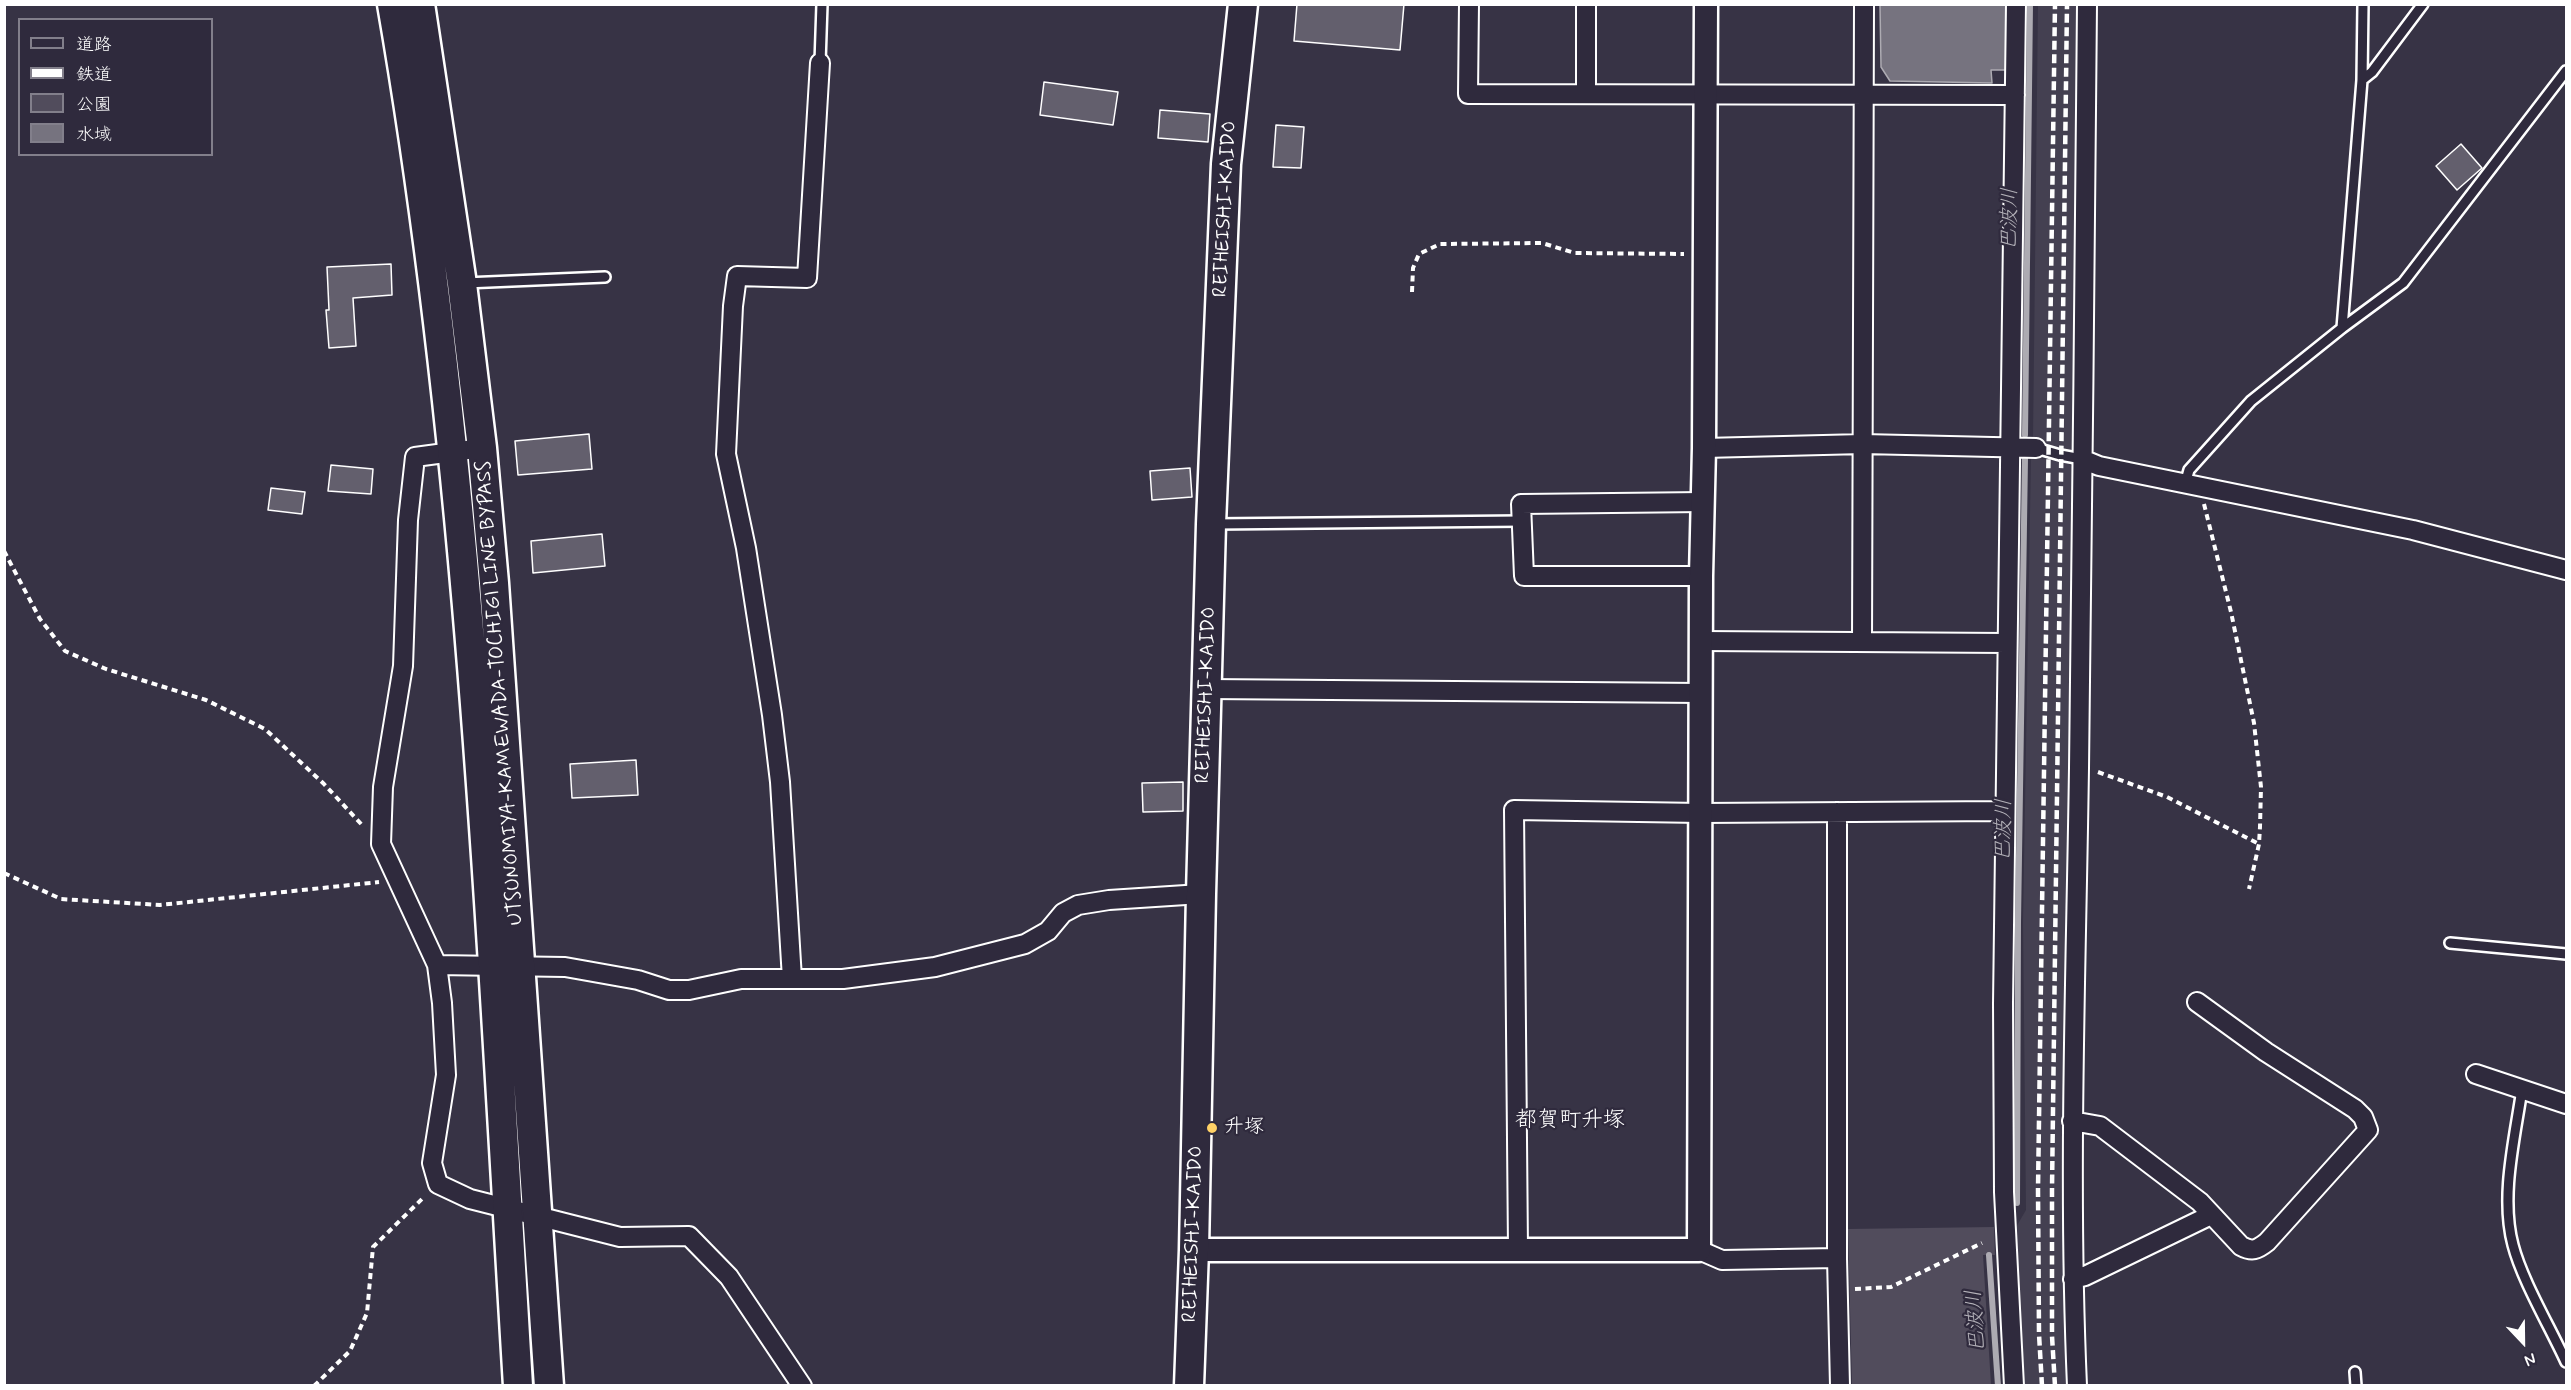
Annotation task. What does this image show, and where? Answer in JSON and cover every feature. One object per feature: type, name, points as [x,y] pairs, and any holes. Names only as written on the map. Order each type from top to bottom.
[{"type":"main road","name":"UTSUNOMIYA-KAMEWADA-TOCHIGI LINE BYPASS","points":[[392,4],[412,126],[453,452],[507,967],[538,1215],[549,1386]]},
{"type":"main road","name":"UTSUNOMIYA-KAMEWADA-TOCHIGI LINE BYPASS","points":[[420,4],[462,284],[482,448],[507,967],[508,1208],[519,1386]]},
{"type":"main road","name":"REIHEISHI-KAIDO","points":[[1189,1386],[1211,524],[1226,164],[1243,4]]},
{"type":"street","points":[[1469,4],[1468,94],[2015,95]]},
{"type":"street","points":[[1586,4],[1586,93]]},
{"type":"street","points":[[1699,1250],[1706,4]]},
{"type":"street","points":[[1862,641],[1864,4]]},
{"type":"street","points":[[2014,1386],[2004,1192],[2004,811],[2016,4]]},
{"type":"street","points":[[2077,1386],[2073,1279],[2072,1121],[2079,769],[2087,4]]},
{"type":"street","points":[[792,979],[780,782],[772,715],[746,548],[726,454],[733,306],[737,276],[807,278],[820,63]]},
{"type":"street","points":[[1704,448],[1863,444],[2036,448]]},
{"type":"street","points":[[482,448],[415,457],[408,520],[404,666],[383,787],[381,844],[437,965],[442,1003],[446,1075],[432,1163],[438,1184],[470,1199],[620,1237],[689,1236],[729,1277],[802,1386]]},
{"type":"street","points":[[2082,459],[2099,466],[2402,528],[2566,570]]},
{"type":"street","points":[[1701,576],[1524,576],[1521,504],[1704,502]]},
{"type":"street","points":[[1701,641],[2007,643]]},
{"type":"street","points":[[1207,689],[1702,693]]},
{"type":"street","points":[[1518,1249],[1514,810],[1701,813],[2004,811]]},
{"type":"street","points":[[1837,812],[1837,1258],[1840,1386]]},
{"type":"street","points":[[437,965],[565,968],[598,972],[669,990],[689,990],[741,979],[843,979],[935,967],[1025,944],[1048,931],[1063,913],[1078,905],[1109,900],[1201,894]]},
{"type":"street","points":[[2072,1121],[2100,1126],[2200,1202],[2241,1246],[2249,1250],[2258,1249],[2267,1242],[2368,1130],[2363,1117],[2355,1109],[2266,1052],[2197,1002]]},
{"type":"street","points":[[2476,1074],[2566,1104]]},
{"type":"street","points":[[2073,1279],[2085,1276],[2211,1215]]},
{"type":"street","points":[[1194,1250],[1699,1250],[1722,1260],[1837,1258]]},
{"type":"lane","points":[[820,63],[822,4]]},
{"type":"lane","points":[[2342,327],[2362,80],[2363,4]]},
{"type":"lane","points":[[2362,80],[2372,72],[2423,4]]},
{"type":"lane","points":[[2185,484],[2189,470],[2252,401],[2342,327],[2403,283],[2566,71]]},
{"type":"lane","points":[[462,284],[605,277]]},
{"type":"lane","points":[[2036,448],[2060,456],[2082,459]]},
{"type":"lane","points":[[1211,524],[1522,521]]},
{"type":"lane","points":[[2450,943],[2566,954]]},
{"type":"lane","points":[[2522,1089],[2509,1192],[2511,1235],[2521,1267],[2566,1362]]},
{"type":"lane","points":[[2355,1372],[2356,1386]]},
{"type":"path","points":[[1412,292],[1413,268],[1419,254],[1440,243],[1542,243],[1575,253],[1705,255]]},
{"type":"path","points":[[2204,488],[2204,507],[2231,612],[2254,723],[2261,787],[2259,844],[2249,889]]},
{"type":"path","points":[[4,551],[40,619],[65,651],[106,669],[206,700],[265,729],[324,784],[381,844]]},
{"type":"path","points":[[2079,769],[2094,770],[2167,797],[2259,844]]},
{"type":"path","points":[[4,873],[62,899],[160,905],[398,880]]},
{"type":"path","points":[[314,1386],[350,1351],[367,1313],[373,1247],[438,1184]]},
{"type":"path","points":[[1848,1289],[1891,1287],[1982,1243]]},
{"type":"shaded area","points":[[2038,5],[2077,5],[2072,451],[2042,445],[2033,438]]},
{"type":"shaded area","points":[[2031,456],[2069,464],[2073,467],[2075,478],[2064,1160],[2065,1334],[2069,1385],[2025,1385],[2015,1229],[2026,1210],[2023,922]]},
{"type":"green space","points":[[1994,1227],[1995,1255],[1983,1255],[1991,1385],[1852,1385],[1848,1229]]},
{"type":"water","points":[[1880,5],[2006,5],[2007,70],[1991,70],[1992,83],[1890,81],[1881,67]]},
{"type":"building","points":[[1297,4],[1404,4],[1400,50],[1294,41]]},
{"type":"building","points":[[1044,82],[1118,92],[1113,125],[1040,115]]},
{"type":"building","points":[[1160,110],[1210,114],[1208,142],[1158,138]]},
{"type":"building","points":[[1276,125],[1304,127],[1301,168],[1273,167]]},
{"type":"building","points":[[2461,144],[2482,168],[2457,190],[2436,166]]},
{"type":"building","points":[[391,264],[392,295],[353,298],[356,346],[329,348],[326,310],[329,310],[327,267]]},
{"type":"building","points":[[589,434],[592,469],[518,475],[515,441]]},
{"type":"building","points":[[331,465],[373,469],[371,494],[328,491]]},
{"type":"building","points":[[1190,468],[1192,497],[1152,500],[1150,471]]},
{"type":"building","points":[[271,488],[305,492],[302,514],[268,510]]},
{"type":"building","points":[[602,534],[605,566],[533,573],[531,541]]},
{"type":"building","points":[[636,760],[638,795],[572,798],[570,764]]},
{"type":"building","points":[[1183,782],[1183,811],[1143,812],[1142,783]]},
{"type":"waterway","name":"巴波川","points":[[2025,435],[2030,4]]},
{"type":"waterway","name":"巴波川","points":[[2017,1203],[2018,922],[2025,458]]},
{"type":"waterway","name":"巴波川","points":[[1989,1255],[1998,1386]]},
{"type":"railway","points":[[2042,1386],[2039,1334],[2038,1190],[2055,4]]},
{"type":"railway","points":[[2055,1386],[2052,1336],[2052,1190],[2067,4]]},
{"type":"place","name":"升塚","points":[[1212,1128]]},
{"type":"district","name":"都賀町升塚","points":[[1570,1121]]}]
